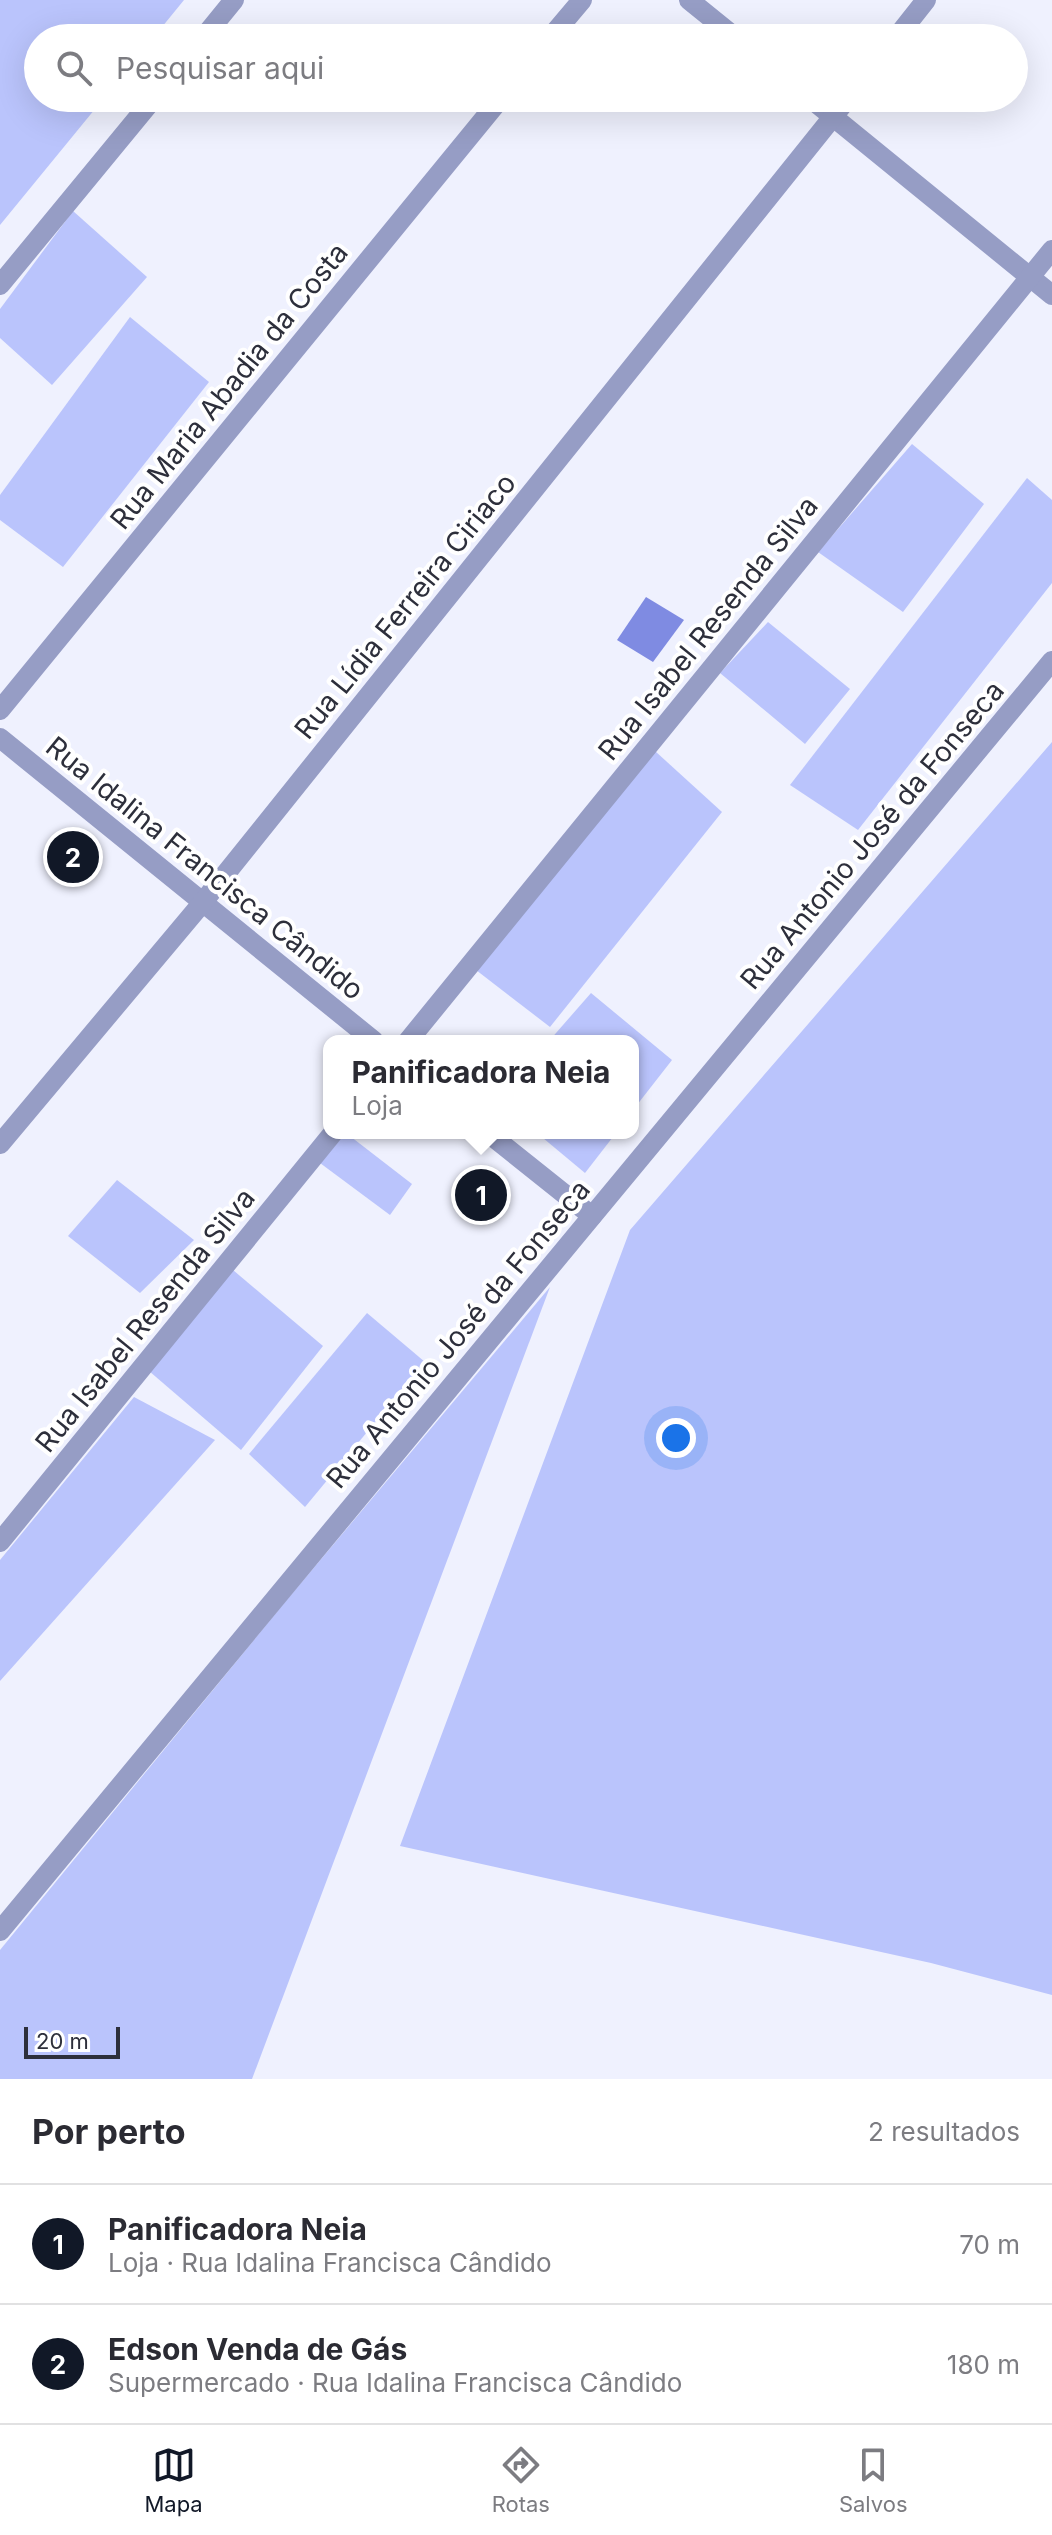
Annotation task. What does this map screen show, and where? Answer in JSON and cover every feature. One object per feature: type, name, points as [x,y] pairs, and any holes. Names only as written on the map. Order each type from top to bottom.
[{"type":"street","points":[[214,24],[234,0]]},
{"type":"street","points":[[562,24],[582,0]]},
{"type":"street","points":[[689,0],[719,24]]},
{"type":"street","points":[[907,24],[926,0]]},
{"type":"street","points":[[0,285],[142,112]]},
{"type":"street","name":"Rua Maria Abadia da Costa","points":[[0,710],[490,112]]},
{"type":"street","points":[[828,112],[1052,295]]},
{"type":"street","name":"Rua Lídia Ferreira Ciriaco","points":[[0,1144],[203,902],[836,112]]},
{"type":"street","name":"Rua Isabel Resenda Silva","points":[[413,1035],[1052,250]]},
{"type":"street","name":"Rua Antonio José da Fonseca","points":[[0,1931],[1052,661]]},
{"type":"street","name":"Rua Idalina Francisca Cândido","points":[[0,738],[367,1035]]},
{"type":"street","name":"Rua Isabel Resenda Silva","points":[[0,1542],[328,1139]]},
{"type":"street","points":[[496,1139],[592,1216]]},
{"type":"shaded area","points":[[0,0],[184,0],[164,24],[24,24],[24,112],[93,112],[0,225]]},
{"type":"shaded area","points":[[73,211],[147,277],[52,385],[0,338],[0,309]]},
{"type":"shaded area","points":[[130,317],[209,382],[63,567],[0,520],[0,495]]},
{"type":"shaded area","points":[[912,444],[984,504],[903,612],[818,552]]},
{"type":"shaded area","points":[[1027,478],[1052,500],[1052,583],[858,830],[790,785]]},
{"type":"shaded area","points":[[646,597],[684,620],[653,662],[617,640]]},
{"type":"shaded area","points":[[768,622],[850,689],[805,744],[720,673]]},
{"type":"shaded area","points":[[1052,742],[1052,1995],[931,1963],[400,1846],[630,1230]]},
{"type":"shaded area","points":[[655,751],[722,812],[550,1027],[476,970]]},
{"type":"shaded area","points":[[591,993],[672,1060],[639,1102],[639,1035],[554,1035]]},
{"type":"shaded area","points":[[341,1139],[354,1139],[412,1184],[390,1215],[320,1163]]},
{"type":"shaded area","points":[[544,1139],[611,1139],[585,1173]]},
{"type":"shaded area","points":[[117,1180],[194,1240],[140,1293],[68,1236]]},
{"type":"shaded area","points":[[233,1270],[323,1346],[241,1450],[149,1371]]},
{"type":"shaded area","points":[[550,1287],[252,2079],[0,2079],[0,1950],[285,1602]]},
{"type":"shaded area","points":[[367,1313],[425,1362],[305,1507],[249,1454]]},
{"type":"shaded area","points":[[134,1397],[215,1440],[0,1681],[0,1560]]},
{"type":"place","name":"Edson Venda de Gás","points":[[73,857]]},
{"type":"place","name":"Panificadora Neia","points":[[481,1195]]}]
